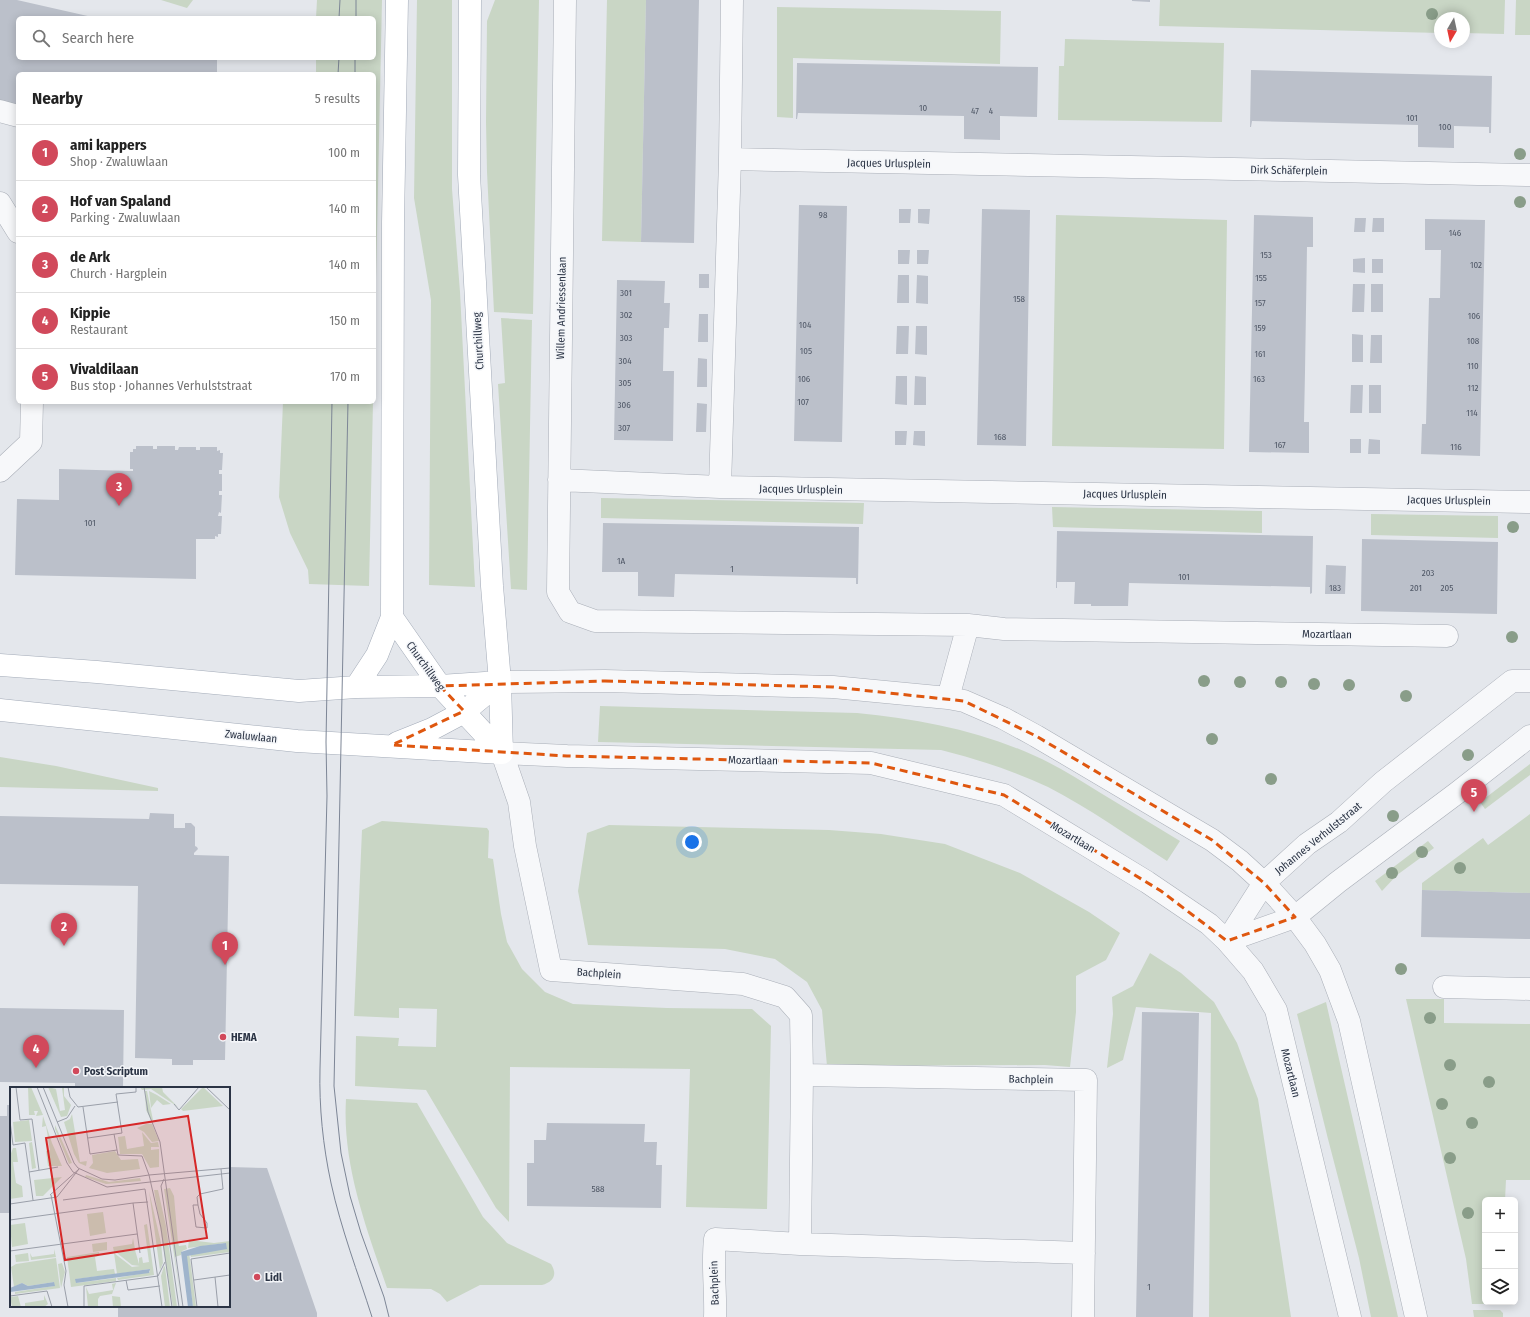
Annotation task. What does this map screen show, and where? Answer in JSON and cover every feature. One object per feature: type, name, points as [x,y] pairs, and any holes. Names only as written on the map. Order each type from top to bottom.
[{"type":"main road","points":[[356,687],[377,655],[392,618],[393,222],[397,0]]},
{"type":"main road","name":"Churchillweg","points":[[470,0],[469,176],[492,586],[500,682],[502,753]]},
{"type":"main road","name":"Churchillweg","points":[[392,618],[440,686],[502,753]]},
{"type":"main road","points":[[0,665],[97,672],[299,691],[356,687],[440,686],[500,682]]},
{"type":"main road","points":[[392,745],[432,729],[464,712],[500,682]]},
{"type":"main road","name":"Zwaluwlaan","points":[[0,710],[297,741],[392,745],[502,753]]},
{"type":"street","name":"Willem Andriessenlaan","points":[[565,0],[558,592],[570,612]]},
{"type":"street","points":[[720,488],[730,159],[732,0]]},
{"type":"street","points":[[0,111],[16,115]]},
{"type":"street","name":"Jacques Urlusplein","points":[[730,159],[1047,166]]},
{"type":"street","name":"Dirk Schäferplein","points":[[1047,166],[1530,175]]},
{"type":"street","points":[[0,203],[16,229]]},
{"type":"street","points":[[0,471],[31,442],[32,404]]},
{"type":"street","name":"Jacques Urlusplein","points":[[559,480],[720,488],[1530,502]]},
{"type":"street","name":"Mozartlaan","points":[[570,612],[595,621],[968,625],[1012,629],[1447,636]]},
{"type":"street","points":[[948,698],[968,625]]},
{"type":"street","points":[[500,682],[605,681],[833,687],[948,698],[964,701],[1003,718],[1054,746],[1212,840],[1240,861],[1264,883],[1295,917],[1315,944],[1330,970],[1349,1021],[1416,1317]]},
{"type":"street","name":"Johannes Verhulststraat","points":[[1227,941],[1264,883],[1307,844],[1339,822],[1383,782],[1512,682],[1530,681]]},
{"type":"street","points":[[1227,941],[1295,917],[1338,882],[1530,736]]},
{"type":"street","name":"Mozartlaan","points":[[502,753],[567,756],[871,762],[1004,795],[1161,891],[1209,924],[1227,941],[1253,971],[1276,1010],[1350,1317]]},
{"type":"street","name":"Bachplein","points":[[502,753],[519,802],[525,846],[551,970],[743,984],[785,997],[801,1015],[802,1075],[800,1244]]},
{"type":"street","points":[[1444,987],[1530,989]]},
{"type":"street","name":"Bachplein","points":[[802,1075],[1086,1080],[1083,1317]]},
{"type":"street","name":"Bachplein","points":[[715,1317],[716,1293],[713,1256],[715,1239],[800,1244],[1084,1253]]},
{"type":"highlighted area","points":[[605,681],[833,687],[964,701],[1036,736],[1212,840],[1264,883],[1295,917],[1227,941],[1161,891],[1004,795],[871,763],[567,756],[392,745],[464,711],[440,686]]},
{"type":"green space","points":[[161,0],[193,0],[187,8]]},
{"type":"green space","points":[[317,0],[382,0],[376,280],[376,72],[316,72],[316,60],[376,60],[376,16],[316,16]]},
{"type":"green space","points":[[417,0],[452,0],[452,189],[460,292],[475,587],[429,585],[431,300],[414,198]]},
{"type":"green space","points":[[495,0],[539,0],[533,314],[494,312],[486,122],[487,21]]},
{"type":"green space","points":[[607,0],[646,0],[641,242],[602,241]]},
{"type":"green space","points":[[1160,0],[1505,0],[1504,34],[1470,33],[1470,12],[1434,12],[1434,33],[1159,26]]},
{"type":"green space","points":[[1516,0],[1530,0],[1530,35],[1515,35]]},
{"type":"green space","points":[[777,7],[1001,11],[1000,64],[793,58],[793,118],[777,117]]},
{"type":"green space","points":[[1065,39],[1224,43],[1222,122],[1058,120],[1059,66],[1064,66]]},
{"type":"green space","points":[[1056,215],[1227,220],[1224,449],[1052,446]]},
{"type":"green space","points":[[501,318],[532,320],[527,590],[511,589],[498,384],[505,383]]},
{"type":"green space","points":[[283,404],[373,404],[369,586],[309,584],[308,570],[290,533],[279,497]]},
{"type":"green space","points":[[601,498],[864,503],[863,524],[601,518]]},
{"type":"green space","points":[[1052,507],[1262,511],[1262,533],[1053,527]]},
{"type":"green space","points":[[1371,514],[1498,516],[1498,538],[1371,535]]},
{"type":"green space","points":[[600,706],[857,713],[925,722],[969,732],[1012,746],[1042,759],[1075,777],[1180,841],[1167,861],[1093,813],[1048,787],[995,766],[941,750],[598,742]]},
{"type":"green space","points":[[0,757],[56,766],[158,788],[158,791],[0,787]]},
{"type":"green space","points":[[1530,764],[1530,775],[1485,809],[1480,802]]},
{"type":"green space","points":[[1530,814],[1530,893],[1422,890],[1422,883],[1483,838],[1488,845]]},
{"type":"green space","points":[[382,821],[487,828],[489,831],[488,858],[493,859],[501,914],[507,942],[522,969],[545,992],[573,1004],[667,1008],[752,1009],[771,1026],[767,1209],[686,1207],[690,1069],[510,1067],[509,1222],[496,1208],[426,1090],[355,1086],[356,1036],[399,1038],[398,1046],[436,1047],[437,1009],[399,1008],[399,1018],[354,1016],[362,830]]},
{"type":"green space","points":[[609,825],[829,830],[881,834],[945,844],[1020,873],[1089,912],[1120,933],[1106,960],[1076,976],[1076,1012],[1070,1067],[1045,1065],[827,1066],[822,1010],[807,982],[775,959],[725,949],[588,945],[578,891],[587,833]]},
{"type":"green space","points":[[1428,841],[1434,848],[1397,875],[1382,891],[1375,881]]},
{"type":"green space","points":[[1150,953],[1181,973],[1214,1002],[1237,1043],[1258,1099],[1291,1317],[1209,1317],[1211,1013],[1136,1007],[1123,1060],[1107,1068],[1113,1014],[1112,997],[1133,986]]},
{"type":"green space","points":[[1406,999],[1444,999],[1444,1023],[1530,1024],[1530,1180],[1506,1180],[1505,1197],[1482,1197],[1482,1304],[1472,1304],[1466,1259]]},
{"type":"green space","points":[[1326,1002],[1398,1317],[1371,1317],[1359,1258],[1297,1014]]},
{"type":"green space","points":[[346,1099],[417,1103],[483,1217],[507,1243],[551,1264],[554,1272],[552,1280],[542,1285],[480,1285],[447,1302],[440,1294],[431,1289],[387,1288],[357,1195],[348,1147]]},
{"type":"green space","points":[[1473,1310],[1500,1310],[1503,1313],[1503,1317],[1474,1317]]},
{"type":"building","points":[[0,0],[17,0],[88,16],[16,16],[16,60],[217,60],[217,72],[16,72],[16,114],[0,114]]},
{"type":"building","points":[[646,0],[699,0],[694,243],[641,242]]},
{"type":"building","points":[[1150,0],[1150,2],[1132,1]]},
{"type":"building","points":[[797,63],[1038,67],[1037,117],[1000,116],[1000,140],[964,139],[964,116],[798,113],[796,119]]},
{"type":"building","points":[[1251,70],[1492,76],[1491,133],[1489,133],[1489,127],[1454,126],[1454,148],[1418,147],[1418,125],[1252,121],[1250,127]]},
{"type":"building","points":[[799,205],[847,206],[842,442],[794,441]]},
{"type":"building","points":[[899,209],[911,209],[910,223],[899,223]]},
{"type":"building","points":[[918,209],[930,209],[929,224],[918,223]]},
{"type":"building","points":[[982,209],[1030,210],[1026,446],[977,445]]},
{"type":"building","points":[[1254,215],[1313,217],[1313,247],[1307,247],[1304,422],[1309,422],[1309,453],[1249,452]]},
{"type":"building","points":[[1355,218],[1366,218],[1365,232],[1354,232]]},
{"type":"building","points":[[1373,218],[1384,218],[1384,232],[1372,232]]},
{"type":"building","points":[[1425,219],[1485,220],[1480,456],[1421,454],[1422,424],[1426,424],[1429,298],[1440,298],[1441,250],[1425,250]]},
{"type":"building","points":[[898,250],[910,250],[909,264],[898,264]]},
{"type":"building","points":[[917,250],[929,250],[928,264],[917,264]]},
{"type":"building","points":[[1365,258],[1365,273],[1353,272],[1353,259]]},
{"type":"building","points":[[1372,259],[1383,259],[1383,273],[1372,273]]},
{"type":"building","points":[[699,274],[709,274],[709,288],[699,288]]},
{"type":"building","points":[[898,275],[909,275],[909,303],[897,303]]},
{"type":"building","points":[[917,275],[928,276],[928,304],[916,303]]},
{"type":"building","points":[[617,280],[665,281],[664,303],[670,303],[669,328],[664,328],[663,371],[674,371],[673,441],[614,440]]},
{"type":"building","points":[[1353,284],[1365,284],[1364,312],[1352,312]]},
{"type":"building","points":[[1371,284],[1383,284],[1383,312],[1371,312]]},
{"type":"building","points":[[699,314],[708,314],[708,342],[698,342]]},
{"type":"building","points":[[897,326],[909,326],[908,354],[896,354]]},
{"type":"building","points":[[916,326],[927,326],[927,355],[915,354]]},
{"type":"building","points":[[1352,334],[1363,335],[1363,362],[1352,362]]},
{"type":"building","points":[[1371,335],[1382,335],[1382,363],[1370,363]]},
{"type":"building","points":[[698,358],[707,359],[707,387],[697,387]]},
{"type":"building","points":[[896,376],[907,376],[907,405],[895,404]]},
{"type":"building","points":[[915,376],[926,377],[926,405],[914,405]]},
{"type":"building","points":[[1351,385],[1363,385],[1362,413],[1350,413]]},
{"type":"building","points":[[1369,385],[1381,385],[1381,413],[1369,413]]},
{"type":"building","points":[[697,403],[707,404],[706,432],[696,432]]},
{"type":"building","points":[[895,431],[907,431],[906,445],[895,445]]},
{"type":"building","points":[[914,431],[925,431],[925,446],[913,445]]},
{"type":"building","points":[[1350,439],[1361,439],[1361,453],[1350,453]]},
{"type":"building","points":[[1369,439],[1380,440],[1380,454],[1368,454]]},
{"type":"building","points":[[136,446],[153,446],[153,449],[157,449],[157,446],[175,446],[175,450],[178,450],[179,447],[196,447],[196,450],[200,450],[200,447],[217,447],[217,451],[220,450],[220,453],[223,453],[222,470],[219,470],[219,474],[222,474],[222,491],[219,491],[219,495],[222,495],[221,513],[219,512],[218,516],[222,516],[221,534],[218,534],[218,537],[215,536],[215,539],[196,539],[196,579],[15,575],[17,499],[59,500],[59,469],[133,471],[133,469],[130,469],[130,452],[133,452],[133,449],[136,449]]},
{"type":"building","points":[[603,523],[859,527],[858,584],[856,584],[856,578],[675,574],[674,597],[638,596],[638,572],[602,572]]},
{"type":"building","points":[[1057,531],[1313,536],[1312,593],[1310,594],[1310,587],[1129,583],[1128,606],[1091,606],[1091,604],[1074,604],[1075,582],[1057,582],[1056,588]]},
{"type":"building","points":[[1362,539],[1498,542],[1497,614],[1361,611]]},
{"type":"building","points":[[1326,565],[1346,566],[1345,594],[1325,594]]},
{"type":"building","points":[[150,813],[174,814],[174,828],[185,828],[185,823],[191,823],[195,827],[195,846],[198,849],[194,855],[229,856],[225,1060],[193,1060],[193,1065],[172,1065],[172,1059],[135,1058],[138,886],[0,884],[0,816],[149,819]]},
{"type":"building","points":[[1422,890],[1530,893],[1530,939],[1421,937]]},
{"type":"building","points":[[0,1008],[124,1010],[123,1087],[75,1087],[75,1083],[0,1082]]},
{"type":"building","points":[[1142,1012],[1199,1013],[1193,1317],[1136,1317]]},
{"type":"building","points":[[7,1105],[10,1105],[10,1213],[0,1213],[0,1116],[7,1116]]},
{"type":"building","points":[[547,1123],[645,1124],[644,1142],[657,1142],[656,1165],[662,1165],[661,1208],[527,1206],[527,1163],[534,1163],[534,1140],[546,1140]]},
{"type":"building","points":[[230,1167],[267,1168],[317,1313],[317,1317],[118,1317],[118,1307],[230,1307]]},
{"type":"tram line","points":[[339,16],[340,0]]},
{"type":"tram line","points":[[356,0],[356,16]]},
{"type":"tram line","points":[[338,72],[339,60]]},
{"type":"tram line","points":[[355,60],[355,72]]},
{"type":"tram line","points":[[332,404],[326,742],[327,796],[320,1098],[326,1155],[335,1200],[372,1317]]},
{"type":"tram line","points":[[348,404],[334,1086],[341,1153],[350,1196],[361,1233],[384,1297],[389,1317]]},
{"type":"place","name":"de Ark","points":[[119,506]]},
{"type":"place","name":"Vivaldilaan","points":[[1474,812]]},
{"type":"place","name":"Hof van Spaland","points":[[64,946]]},
{"type":"place","name":"ami kappers","points":[[225,965]]},
{"type":"place","name":"HEMA","points":[[223,1037]]},
{"type":"place","name":"Kippie","points":[[36,1068]]},
{"type":"place","name":"Post Scriptum","points":[[76,1071]]},
{"type":"place","name":"Lidl","points":[[257,1277]]}]
